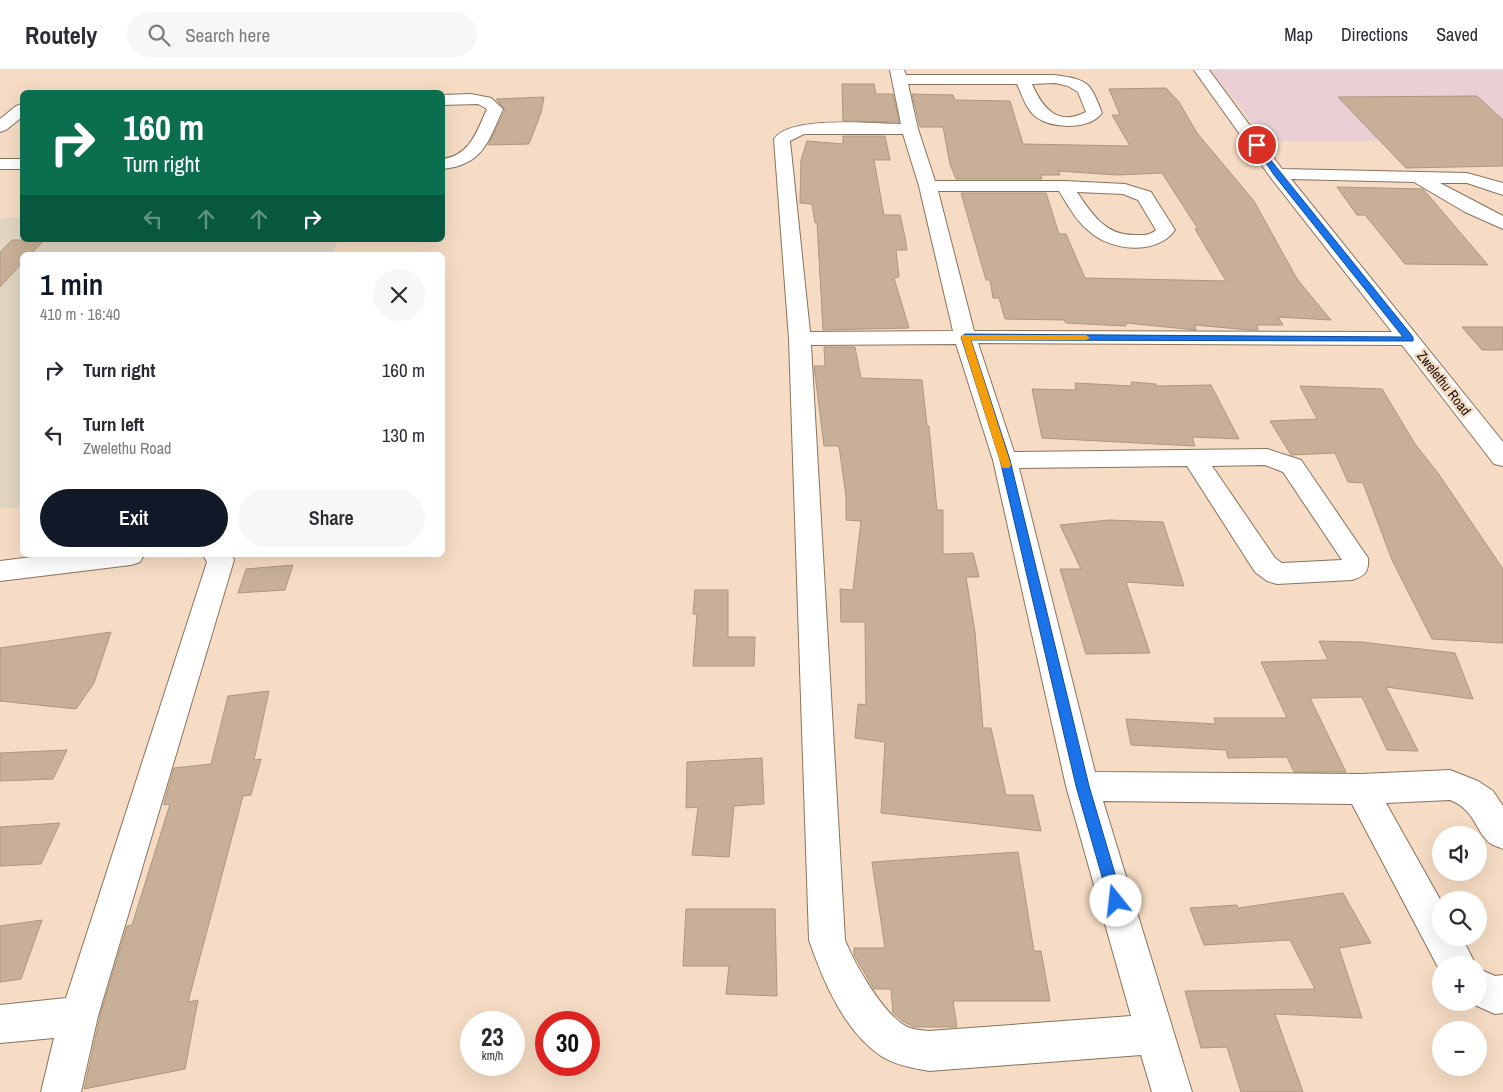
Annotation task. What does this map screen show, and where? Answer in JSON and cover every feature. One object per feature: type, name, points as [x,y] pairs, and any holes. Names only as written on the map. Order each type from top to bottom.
[{"type":"street","name":"Zwelethu Road","points":[[1201,70],[1277,174],[1503,458]]},
{"type":"street","points":[[1022,79],[899,75],[910,129],[928,186],[965,337],[1005,460],[1082,786],[1172,1092]]},
{"type":"street","points":[[445,100],[483,100],[492,104],[495,109],[473,154],[462,160],[445,163]]},
{"type":"street","points":[[0,127],[20,112]]},
{"type":"street","points":[[910,129],[803,129],[792,132],[782,139],[800,339],[827,940],[833,960],[846,984],[877,1025],[896,1043],[929,1051],[1156,1034]]},
{"type":"street","points":[[0,164],[20,164]]},
{"type":"street","points":[[1277,174],[1467,178],[1492,184],[1503,190]]},
{"type":"street","points":[[1415,176],[1471,208],[1503,223]]},
{"type":"street","points":[[928,186],[1064,186],[1135,191],[1145,196],[1166,230],[1161,237],[1150,241],[1127,242],[1105,237],[1094,229],[1064,186]]},
{"type":"street","points":[[800,339],[965,337],[1410,339]]},
{"type":"street","points":[[1005,460],[1267,457],[1292,466],[1356,558],[1355,568],[1352,570],[1272,573],[1195,459]]},
{"type":"street","points":[[0,571],[115,557]]},
{"type":"street","points":[[61,1092],[79,1016],[221,560],[218,557]]},
{"type":"street","points":[[1082,786],[1361,789],[1450,785],[1466,791],[1481,802],[1503,833]]},
{"type":"street","points":[[1361,789],[1432,919]]},
{"type":"street","points":[[1487,992],[1495,995],[1503,994]]},
{"type":"street","points":[[0,1024],[79,1016]]},
{"type":"shaded area","points":[[1210,70],[1503,70],[1503,142],[1267,141]]},
{"type":"shaded area","points":[[20,217],[20,242],[337,242],[332,252],[20,252],[20,507],[0,509],[0,218]]},
{"type":"building","points":[[842,84],[874,84],[876,94],[893,94],[899,122],[843,121]]},
{"type":"building","points":[[1166,88],[1179,102],[1197,133],[1254,201],[1297,279],[1331,320],[1278,317],[1283,325],[1257,325],[1258,330],[1195,325],[1196,330],[1126,323],[1126,326],[1066,323],[1064,320],[1005,319],[999,298],[993,298],[990,280],[986,280],[961,193],[1046,193],[1059,234],[1066,234],[1085,278],[1226,281],[1195,229],[1198,229],[1162,173],[1117,175],[1058,171],[1060,175],[1041,175],[1042,179],[956,179],[950,164],[943,127],[920,127],[912,94],[953,95],[955,100],[1010,101],[1023,144],[1130,146],[1112,115],[1120,115],[1109,89]]},
{"type":"building","points":[[1477,96],[1503,120],[1503,166],[1406,168],[1338,97]]},
{"type":"building","points":[[544,97],[541,113],[529,144],[488,145],[505,110],[496,99]]},
{"type":"building","points":[[843,136],[885,136],[890,160],[874,160],[884,215],[900,215],[905,237],[907,250],[896,250],[899,277],[894,278],[909,328],[823,330],[817,223],[815,223],[812,204],[800,203],[801,160],[807,141],[843,144]]},
{"type":"building","points":[[1337,187],[1423,189],[1488,265],[1405,264],[1365,215],[1357,215]]},
{"type":"building","points":[[12,240],[42,242],[33,252],[20,252],[20,265],[0,287],[0,252]]},
{"type":"building","points":[[1462,327],[1503,327],[1503,350],[1482,350]]},
{"type":"building","points":[[824,347],[855,347],[861,378],[922,380],[927,426],[929,426],[937,510],[943,510],[943,554],[973,553],[979,577],[966,577],[975,632],[983,728],[991,728],[1006,795],[1033,795],[1041,831],[881,813],[885,742],[855,738],[858,704],[866,705],[865,622],[841,622],[840,589],[853,590],[861,521],[846,520],[846,496],[839,446],[824,446],[814,366],[825,366]]},
{"type":"building","points":[[1131,382],[1156,384],[1156,386],[1211,385],[1239,439],[1192,437],[1195,446],[1042,438],[1032,389],[1076,390],[1075,383],[1132,386]]},
{"type":"building","points":[[1300,386],[1382,389],[1415,444],[1438,473],[1503,569],[1503,643],[1432,639],[1392,560],[1363,483],[1348,482],[1335,453],[1291,455],[1270,421],[1317,419]]},
{"type":"building","points":[[1109,520],[1163,522],[1184,586],[1126,582],[1150,653],[1086,654],[1060,569],[1081,569],[1060,525]]},
{"type":"building","points":[[293,565],[285,590],[238,593],[246,569]]},
{"type":"building","points":[[695,590],[728,590],[728,637],[755,637],[754,666],[693,666],[697,614],[693,614]]},
{"type":"building","points":[[111,632],[94,683],[76,709],[0,701],[0,648]]},
{"type":"building","points":[[1319,641],[1361,642],[1455,653],[1473,699],[1386,687],[1418,751],[1387,750],[1362,697],[1310,698],[1346,772],[1294,772],[1287,757],[1228,758],[1226,750],[1131,745],[1126,719],[1216,724],[1214,718],[1287,718],[1261,662],[1328,660]]},
{"type":"building","points":[[269,691],[254,760],[261,759],[251,795],[243,796],[188,1002],[198,1000],[185,1069],[84,1089],[101,1012],[127,926],[132,925],[170,804],[164,805],[174,768],[211,764],[228,696]]},
{"type":"building","points":[[67,750],[53,779],[0,781],[0,753]]},
{"type":"building","points":[[762,758],[764,804],[734,806],[729,857],[692,855],[698,807],[686,808],[687,762]]},
{"type":"building","points":[[60,823],[41,864],[0,866],[0,827]]},
{"type":"building","points":[[1018,852],[1034,951],[1041,951],[1050,1001],[953,1001],[957,1027],[914,1027],[902,1021],[893,1013],[891,989],[874,989],[854,955],[854,948],[885,948],[872,862]]},
{"type":"building","points":[[1343,893],[1371,943],[1339,948],[1362,1018],[1275,1014],[1303,1092],[1241,1092],[1227,1047],[1201,1048],[1185,991],[1315,989],[1290,940],[1204,945],[1190,908],[1237,905],[1238,908]]},
{"type":"building","points":[[686,909],[775,909],[777,996],[726,994],[729,966],[683,966]]},
{"type":"building","points":[[42,920],[21,979],[0,982],[0,926]]},
{"type":"slow traffic","points":[[1006,465],[965,337],[1086,338]]},
{"type":"route","points":[[1116,901],[1082,786],[1005,460],[965,337],[1410,339],[1277,174],[1257,145]]}]
